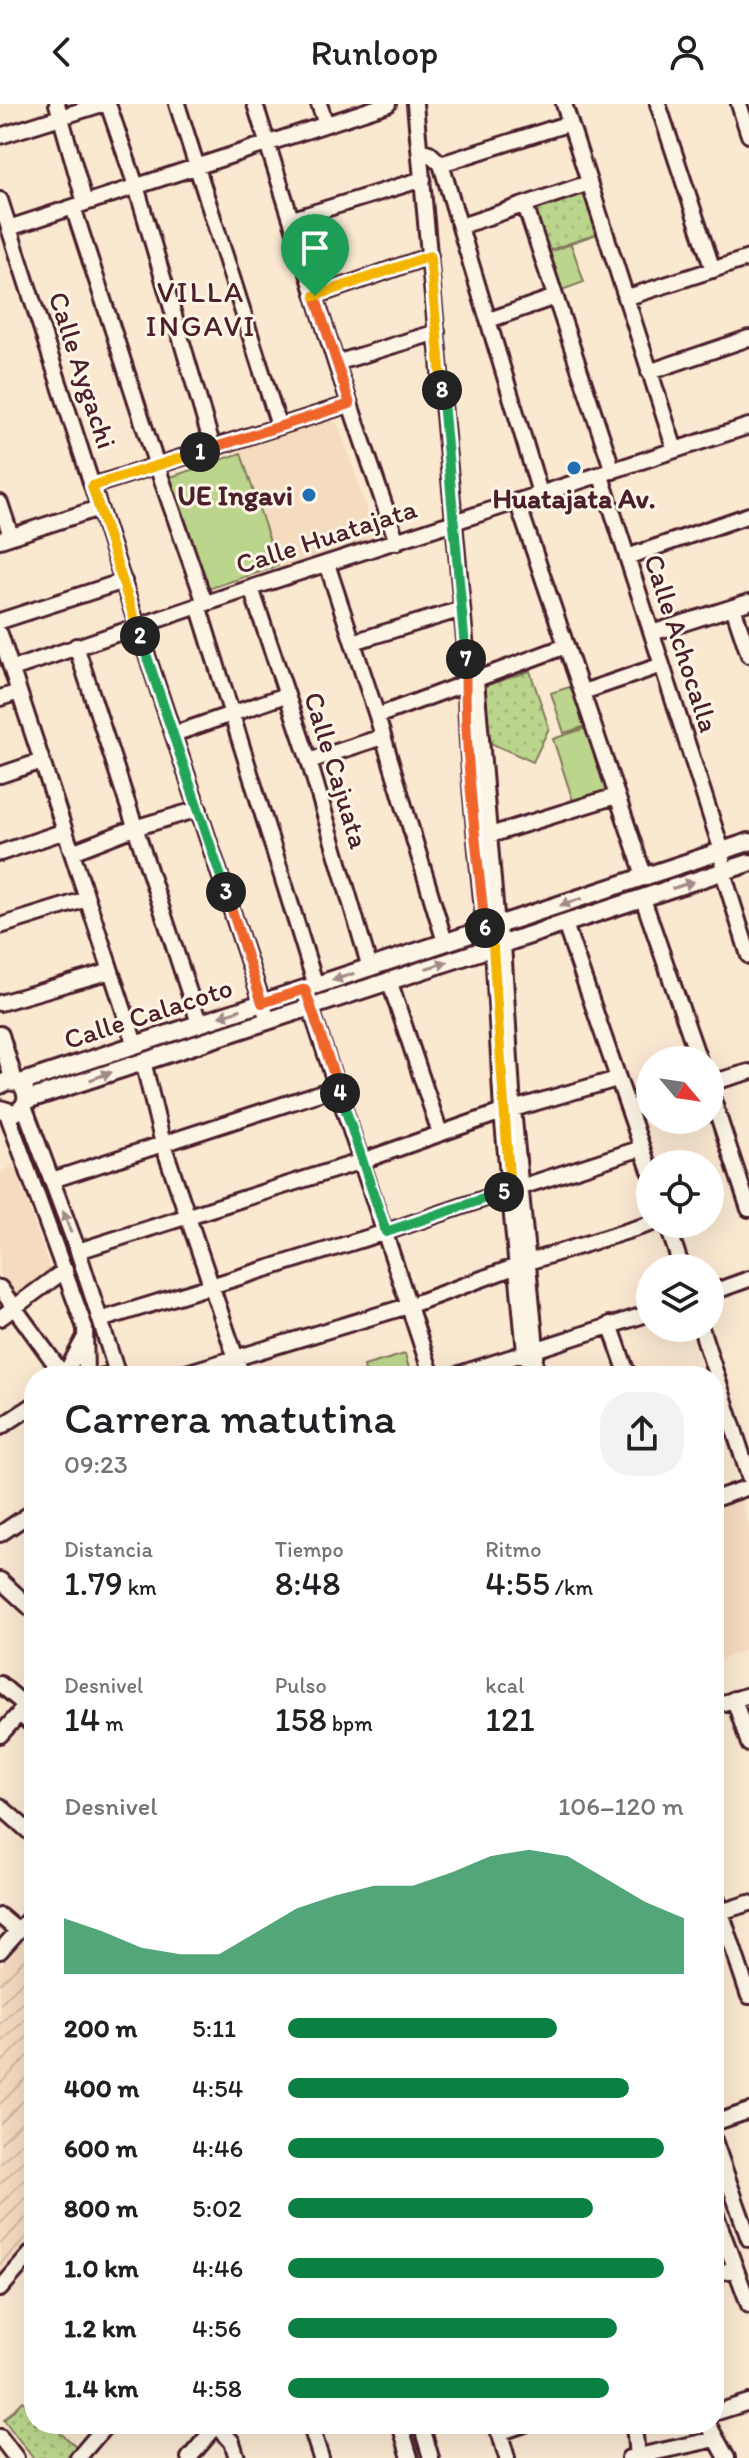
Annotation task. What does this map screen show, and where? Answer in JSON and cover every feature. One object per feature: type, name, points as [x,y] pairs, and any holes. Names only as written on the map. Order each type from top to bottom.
[{"type":"main road","name":"Calle Calacoto","points":[[11,1083],[310,988],[749,842]]},
{"type":"main road","name":"Calle Calacoto","points":[[4,1111],[14,1113],[25,1103],[143,1061],[749,863]]},
{"type":"main road","points":[[0,1035],[11,1083],[27,1094],[25,1103]]},
{"type":"street","points":[[0,136],[59,110],[102,104]]},
{"type":"street","points":[[108,104],[136,186],[213,448]]},
{"type":"street","points":[[177,104],[279,426]]},
{"type":"street","points":[[255,104],[336,363],[397,542]]},
{"type":"street","points":[[319,104],[326,124]]},
{"type":"street","points":[[7,236],[79,205],[388,104]]},
{"type":"street","points":[[415,104],[466,650],[487,836],[491,928]]},
{"type":"street","points":[[564,104],[675,450]]},
{"type":"street","points":[[658,104],[713,270]]},
{"type":"street","points":[[739,104],[749,135]]},
{"type":"street","points":[[59,110],[79,205],[202,604],[310,988],[310,1006],[429,1366]]},
{"type":"street","points":[[441,164],[570,123]]},
{"type":"street","points":[[420,150],[429,153],[441,164],[540,493]]},
{"type":"street","points":[[293,219],[423,179]]},
{"type":"street","points":[[461,226],[589,183]]},
{"type":"street","name":"Calle Aygachi","points":[[0,203],[7,236],[268,1020]]},
{"type":"street","name":"Calle Achocalla","points":[[525,205],[607,473],[627,557],[722,851],[723,872],[749,956]]},
{"type":"street","points":[[315,296],[430,256]]},
{"type":"street","points":[[625,298],[749,258]]},
{"type":"street","points":[[489,320],[555,297]]},
{"type":"street","points":[[336,363],[437,332]]},
{"type":"street","points":[[649,372],[749,338]]},
{"type":"street","points":[[92,486],[350,404]]},
{"type":"street","name":"Calle Huatajata","points":[[12,669],[749,426]]},
{"type":"street","points":[[517,501],[645,878]]},
{"type":"street","points":[[0,503],[6,538],[99,508]]},
{"type":"street","points":[[627,557],[749,515]]},
{"type":"street","points":[[327,564],[377,716],[445,942]]},
{"type":"street","points":[[0,621],[124,581]]},
{"type":"street","name":"Calle Cajuata","points":[[251,588],[309,761],[370,968]]},
{"type":"street","points":[[652,633],[749,602]]},
{"type":"street","points":[[733,607],[749,655]]},
{"type":"street","points":[[353,642],[462,609]]},
{"type":"street","points":[[0,634],[135,1044]]},
{"type":"street","points":[[76,646],[199,1023]]},
{"type":"street","points":[[377,716],[566,646]]},
{"type":"street","points":[[583,692],[662,665]]},
{"type":"street","points":[[470,682],[491,928],[498,946],[508,1110],[533,1366]]},
{"type":"street","points":[[0,698],[19,692]]},
{"type":"street","points":[[174,734],[286,695]]},
{"type":"street","points":[[309,761],[382,737]]},
{"type":"street","points":[[0,775],[42,761]]},
{"type":"street","points":[[487,836],[616,796]]},
{"type":"street","points":[[72,852],[134,828],[199,809]]},
{"type":"street","points":[[0,853],[65,831]]},
{"type":"street","points":[[0,926],[87,899]]},
{"type":"street","points":[[643,899],[694,1046]]},
{"type":"street","points":[[100,1320],[386,1232],[642,1148],[565,924]]},
{"type":"street","points":[[0,1003],[111,971]]},
{"type":"street","points":[[389,980],[440,1133]]},
{"type":"street","points":[[143,1061],[163,1144],[239,1366]]},
{"type":"street","points":[[724,1079],[749,1072]]},
{"type":"street","points":[[78,1251],[362,1161],[508,1110],[617,1079]]},
{"type":"street","points":[[52,1180],[338,1087]]},
{"type":"street","points":[[25,1103],[115,1366]]},
{"type":"street","points":[[629,1110],[636,1108]]},
{"type":"street","points":[[4,1111],[65,1270],[85,1336],[86,1366]]},
{"type":"street","points":[[724,1133],[749,1209]]},
{"type":"street","points":[[210,1366],[408,1306],[522,1264],[636,1228]]},
{"type":"street","points":[[0,1318],[65,1270]]},
{"type":"street","points":[[724,1288],[749,1279]]},
{"type":"street","points":[[0,1288],[57,1366]]},
{"type":"street","points":[[484,1366],[636,1317]]},
{"type":"street","points":[[610,1324],[625,1366]]},
{"type":"street","points":[[69,1366],[85,1336]]},
{"type":"street","points":[[706,1342],[713,1366]]},
{"type":"street","points":[[724,1399],[749,1476]]},
{"type":"street","points":[[0,1427],[24,1411]]},
{"type":"street","points":[[724,1496],[749,1487]]},
{"type":"street","points":[[0,1534],[24,1518]]},
{"type":"street","points":[[0,1580],[24,1601]]},
{"type":"street","points":[[0,1684],[24,1704]]},
{"type":"street","points":[[724,1702],[749,1695]]},
{"type":"street","points":[[734,1699],[749,1744]]},
{"type":"street","points":[[0,1735],[24,1708]]},
{"type":"street","points":[[0,1806],[24,1827]]},
{"type":"street","points":[[724,1911],[749,1903]]},
{"type":"street","points":[[0,1916],[18,1931]]},
{"type":"street","points":[[0,1951],[24,1924]]},
{"type":"street","points":[[724,1931],[749,1996]]},
{"type":"street","points":[[724,2120],[749,2111]]},
{"type":"street","points":[[724,2168],[749,2239]]},
{"type":"street","points":[[724,2238],[749,2305]]},
{"type":"street","points":[[724,2272],[735,2269]]},
{"type":"street","points":[[0,2289],[24,2270]]},
{"type":"street","points":[[724,2406],[749,2402]]},
{"type":"street","points":[[78,2458],[98,2434]]},
{"type":"street","points":[[189,2458],[209,2434]]},
{"type":"street","points":[[225,2434],[232,2442],[237,2458]]},
{"type":"street","points":[[313,2434],[321,2458]]},
{"type":"street","points":[[403,2434],[410,2458]]},
{"type":"street","points":[[424,2434],[431,2458]]},
{"type":"street","points":[[500,2434],[507,2458]]},
{"type":"street","points":[[634,2434],[634,2457],[716,2439]]},
{"type":"street","points":[[713,2434],[727,2458]]},
{"type":"street","points":[[0,2437],[16,2458]]},
{"type":"shaded area","name":"UE Ingavi","points":[[330,420],[338,424],[376,536],[372,543],[282,572],[241,449]]},
{"type":"shaded area","points":[[14,1164],[51,1273],[17,1298],[0,1274],[0,1174]]},
{"type":"shaded area","points":[[741,1501],[749,1526],[749,1649],[724,1658],[724,1504]]},
{"type":"shaded area","points":[[24,1941],[24,2248],[0,2276],[0,1967]]},
{"type":"green space","points":[[585,189],[600,233],[544,252],[530,208]]},
{"type":"green space","points":[[571,244],[584,282],[562,290],[549,252]]},
{"type":"green space","points":[[241,453],[278,566],[205,590],[168,478]]},
{"type":"green space","points":[[530,671],[549,728],[533,762],[488,742],[485,686]]},
{"type":"green space","points":[[576,685],[589,725],[564,733],[551,693]]},
{"type":"green space","points":[[589,727],[609,790],[573,801],[553,739]]},
{"type":"green space","points":[[405,1354],[408,1366],[364,1366]]},
{"type":"green space","points":[[22,2401],[24,2434],[61,2434],[76,2446],[66,2458],[33,2458],[4,2420]]},
{"type":"place","name":"Huatajata Av.","points":[[574,468]]},
{"type":"place","name":"UE Ingavi","points":[[309,495]]},
{"type":"district","name":"VILLA INGAVI","points":[[201,309]]},
{"type":"route","points":[[430,256],[466,650],[465,683],[474,814],[485,930],[493,947],[502,1112],[510,1190],[386,1232],[305,989],[262,1003],[92,486],[350,404],[315,296],[430,256]]}]
